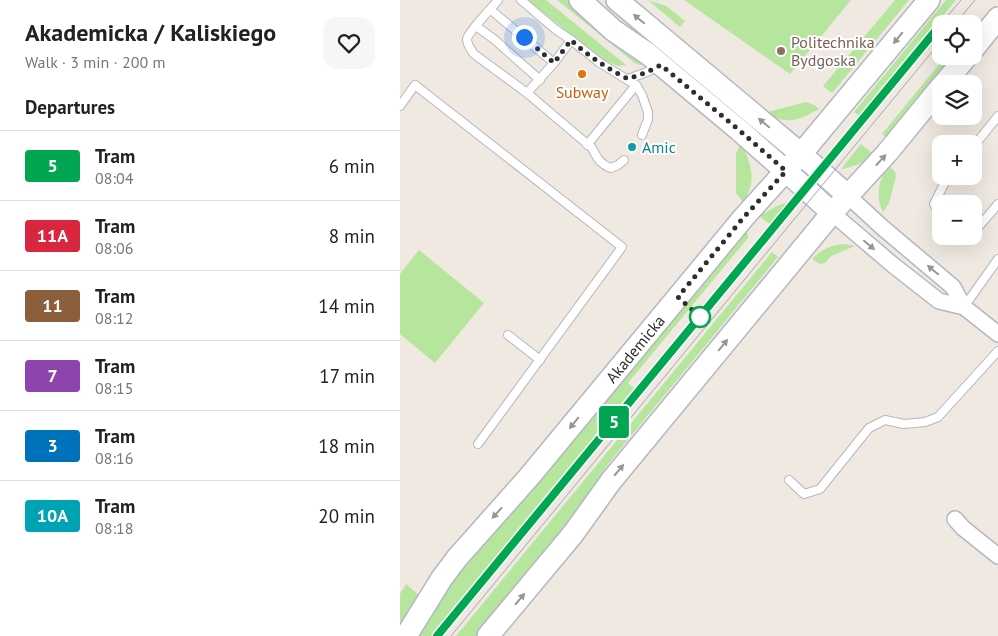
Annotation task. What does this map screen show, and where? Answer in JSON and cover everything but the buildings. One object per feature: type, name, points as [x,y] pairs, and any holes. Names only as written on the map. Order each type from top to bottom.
[{"type":"street","points":[[580,0],[613,30],[648,54],[739,130],[893,265],[939,301],[964,307]]},
{"type":"street","points":[[617,0],[801,154],[883,228],[953,287],[964,307],[998,334]]},
{"type":"street","name":"Akademicka","points":[[406,636],[442,578],[457,558],[529,477],[744,217],[801,154],[929,0]]},
{"type":"street","points":[[982,38],[998,18]]},
{"type":"street","points":[[951,75],[960,65]]},
{"type":"street","points":[[488,636],[573,534],[610,481],[847,195],[887,153],[932,98]]},
{"type":"street","points":[[956,519],[963,528],[998,556]]},
{"type":"lane","points":[[498,0],[471,32],[467,40],[469,48],[474,54],[527,93],[592,148],[597,159],[604,166],[611,168],[624,160]]},
{"type":"lane","points":[[521,0],[578,47],[636,85],[642,94],[648,112],[648,119],[642,135]]},
{"type":"lane","points":[[491,10],[554,63]]},
{"type":"lane","points":[[476,26],[540,80]]},
{"type":"lane","points":[[527,93],[540,80],[571,40]]},
{"type":"lane","points":[[628,79],[661,65]]},
{"type":"lane","points":[[400,106],[415,85],[622,247],[478,444]]},
{"type":"lane","points":[[587,145],[636,85]]},
{"type":"lane","points":[[982,136],[998,116]]},
{"type":"lane","points":[[982,223],[998,204]]},
{"type":"lane","points":[[964,307],[998,259]]},
{"type":"lane","points":[[508,336],[540,360]]},
{"type":"lane","points":[[789,480],[804,494],[820,489],[869,428],[885,420],[904,424],[925,422],[938,417],[998,351]]},
{"type":"green space","points":[[528,0],[546,0],[626,65],[618,66],[601,59]]},
{"type":"green space","points":[[557,0],[572,0],[642,61],[641,65],[636,64]]},
{"type":"green space","points":[[648,0],[666,6],[685,21],[680,27]]},
{"type":"green space","name":"Politechnika Bydgoska","points":[[684,0],[851,0],[790,74]]},
{"type":"green space","points":[[895,0],[909,0],[832,93],[823,86]]},
{"type":"green space","points":[[946,0],[956,0],[944,15],[934,15]]},
{"type":"green space","points":[[932,17],[932,29],[861,115],[854,112]]},
{"type":"green space","points":[[939,65],[947,65],[938,75],[932,75],[932,83],[887,138],[882,134]]},
{"type":"green space","points":[[806,102],[819,109],[794,120],[782,120],[767,115],[771,111]]},
{"type":"green space","points":[[741,144],[748,159],[751,173],[750,187],[743,202],[736,193],[736,153]]},
{"type":"green space","points":[[861,144],[873,154],[863,162],[841,169]]},
{"type":"green space","points":[[889,166],[896,176],[889,203],[883,212],[878,194],[880,182]]},
{"type":"green space","points":[[789,202],[771,225],[759,216],[779,205]]},
{"type":"green space","points":[[745,232],[748,234],[748,238],[628,383],[635,389],[432,636],[414,636],[462,567],[524,500]]},
{"type":"green space","points":[[844,244],[855,246],[831,256],[825,263],[820,264],[812,259],[827,248]]},
{"type":"green space","points":[[419,250],[484,303],[435,363],[400,334],[400,274]]},
{"type":"green space","points":[[772,252],[778,257],[608,464],[562,532],[476,636],[456,636]]},
{"type":"green space","points":[[406,584],[421,597],[400,632],[400,594]]},
{"type":"tram line","points":[[948,15],[961,0]]},
{"type":"tram line","points":[[962,15],[975,0]]},
{"type":"tram line","points":[[437,636],[932,35]]},
{"type":"tram line","name":"5","points":[[437,636],[932,35]]},
{"type":"tram line","points":[[451,636],[932,52]]},
{"type":"place","name":"Politechnika Bydgoska","points":[[781,51]]},
{"type":"place","name":"Subway","points":[[582,74]]},
{"type":"place","name":"Amic","points":[[632,147]]},
{"type":"route","points":[[524,37],[554,63],[571,40],[600,63],[628,79],[661,65],[786,171],[744,217],[678,297],[700,317]]}]
